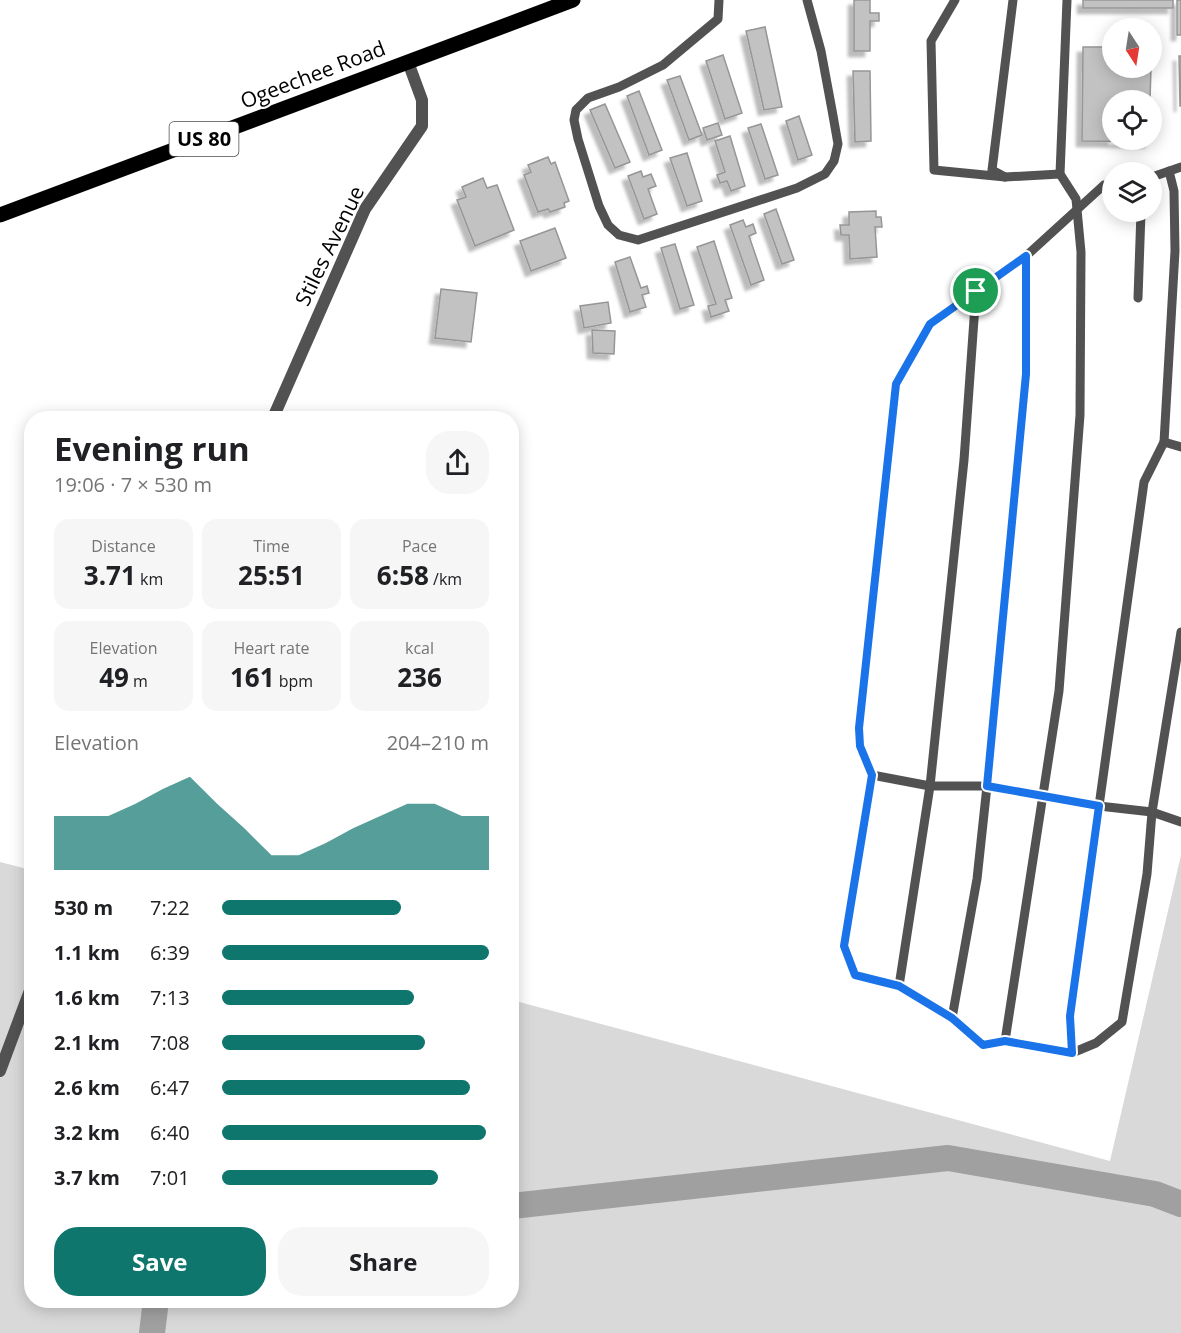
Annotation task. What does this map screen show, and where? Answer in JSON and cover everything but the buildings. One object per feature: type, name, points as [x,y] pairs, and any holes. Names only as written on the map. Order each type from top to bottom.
[{"type":"main road","name":"Ogeechee Road","points":[[0,215],[573,0]]},
{"type":"street","name":"Stiles Avenue","points":[[276,411],[365,209],[423,126],[422,100],[408,62]]},
{"type":"street","points":[[0,1071],[24,1006]]},
{"type":"lane","points":[[718,0],[718,19],[663,65],[619,87],[588,98],[576,110],[574,120],[578,139],[599,206],[608,225],[619,235],[638,240],[797,188],[825,174],[834,161],[838,144],[821,51],[807,0]]},
{"type":"lane","points":[[955,0],[931,41],[934,170],[1005,177],[1060,174]]},
{"type":"lane","points":[[1005,177],[992,170],[1013,0]]},
{"type":"lane","points":[[1005,1041],[1059,691],[1080,415],[1081,252],[1076,199],[1060,174],[1067,0]]},
{"type":"lane","points":[[1162,173],[1181,167]]},
{"type":"lane","points":[[1072,1053],[1070,1016],[1144,482],[1164,442],[1175,251],[1174,190],[1169,171]]},
{"type":"lane","points":[[1102,187],[1026,256],[930,324],[896,384],[859,728],[860,746],[872,775],[844,946],[855,975],[899,986],[952,1018],[983,1045],[1005,1041],[1072,1053],[1096,1043],[1122,1022],[1147,874],[1152,813],[1181,632]]},
{"type":"lane","points":[[1138,298],[1141,222]]},
{"type":"lane","points":[[952,1018],[977,879],[987,786],[1026,374],[1026,256]]},
{"type":"lane","points":[[899,986],[930,786],[964,460],[976,291]]},
{"type":"lane","points":[[1164,442],[1181,447]]},
{"type":"lane","points":[[872,775],[930,786],[987,786],[1152,813],[1181,822]]},
{"type":"shaded area","points":[[1181,855],[1181,1333],[0,1333],[0,862],[24,868],[24,1308],[519,1308],[519,1002],[1110,1161]]},
{"type":"waterway","points":[[519,1205],[948,1158],[1155,1194],[1181,1204]]},
{"type":"waterway","points":[[152,1333],[155,1308]]},
{"type":"route","points":[[1026,256],[1026,374],[987,786],[1099,806],[1070,1016],[1072,1053],[1005,1041],[983,1045],[952,1018],[899,986],[855,975],[844,946],[872,775],[860,746],[859,728],[896,384],[930,324],[976,291],[1026,256]]}]
